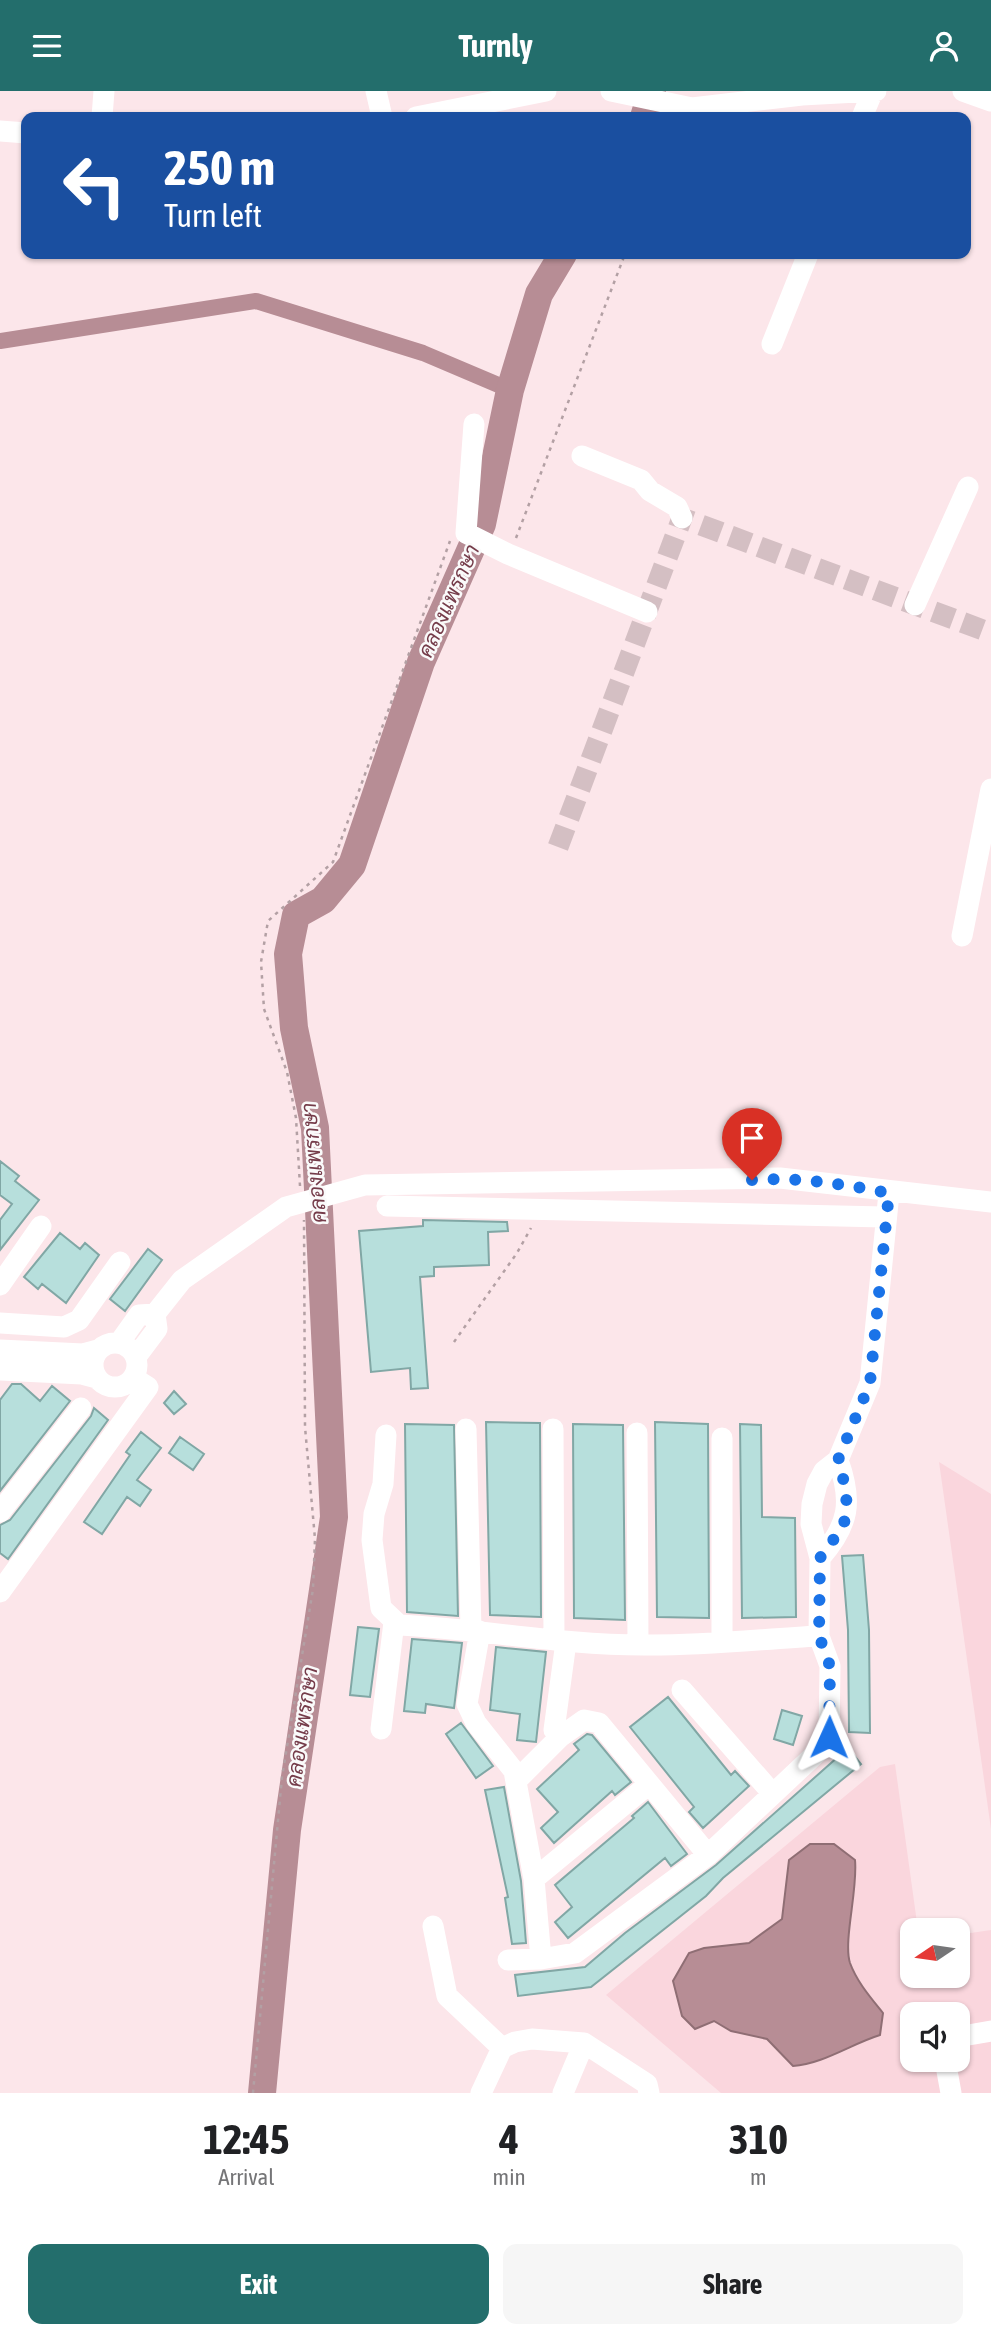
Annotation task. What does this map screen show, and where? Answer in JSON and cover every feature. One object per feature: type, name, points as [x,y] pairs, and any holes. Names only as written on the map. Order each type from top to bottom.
[{"type":"street","points":[[102,112],[104,91]]},
{"type":"street","points":[[376,91],[381,112]]},
{"type":"street","points":[[613,91],[692,108],[802,93],[874,91],[864,112]]},
{"type":"street","points":[[963,91],[991,101]]},
{"type":"street","points":[[437,112],[532,92]]},
{"type":"street","points":[[0,131],[21,133]]},
{"type":"street","points":[[772,345],[806,259]]},
{"type":"street","points":[[474,423],[465,527],[461,537],[510,552],[646,612]]},
{"type":"street","points":[[582,456],[641,480],[650,491],[677,507],[682,518]]},
{"type":"street","points":[[915,605],[968,487]]},
{"type":"street","points":[[962,936],[991,789]]},
{"type":"street","points":[[98,1350],[92,1364],[97,1378],[102,1384],[116,1388],[135,1367],[156,1329],[155,1314],[182,1280],[297,1206],[365,1185],[780,1178],[842,1184],[889,1193],[991,1202]]},
{"type":"street","points":[[508,1960],[541,1959],[575,1953],[708,1855],[822,1748],[829,1737],[830,1666],[819,1636],[820,1558],[811,1524],[812,1504],[824,1471],[838,1460],[870,1383],[884,1217],[889,1193]]},
{"type":"street","points":[[387,1206],[884,1217]]},
{"type":"street","points":[[0,1285],[41,1226]]},
{"type":"street","points":[[0,1323],[64,1327],[79,1320],[120,1262]]},
{"type":"street","points":[[119,1343],[139,1315],[155,1314]]},
{"type":"street","points":[[0,1350],[83,1354],[98,1350],[104,1345],[119,1343],[126,1345],[135,1367],[148,1387],[0,1592]]},
{"type":"street","points":[[0,1370],[82,1374],[97,1378]]},
{"type":"street","points":[[0,1512],[81,1408]]},
{"type":"street","points":[[466,1429],[475,1630],[467,1704],[476,1723],[514,1770],[534,1879],[541,1959]]},
{"type":"street","points":[[553,1429],[560,1641],[554,1730],[560,1737]]},
{"type":"street","points":[[637,1433],[638,1645]]},
{"type":"street","points":[[386,1435],[383,1484],[374,1514],[372,1540],[381,1608],[399,1625],[475,1630],[560,1641],[638,1645],[819,1636]]},
{"type":"street","points":[[722,1439],[722,1641]]},
{"type":"street","points":[[820,1558],[844,1525],[847,1493],[838,1460]]},
{"type":"street","points":[[381,1729],[394,1622]]},
{"type":"street","points":[[682,1690],[772,1793]]},
{"type":"street","points":[[516,1781],[560,1737],[584,1720],[598,1723],[708,1855]]},
{"type":"street","points":[[534,1879],[648,1785]]},
{"type":"street","points":[[433,1926],[447,1996],[502,2048]]},
{"type":"street","points":[[970,2035],[991,2031]]},
{"type":"street","points":[[481,2093],[502,2048],[514,2042],[532,2039],[584,2043],[647,2084],[649,2093]]},
{"type":"street","points":[[562,2093],[584,2043]]},
{"type":"street","points":[[947,2072],[951,2093]]},
{"type":"path","points":[[510,552],[623,259]]},
{"type":"path","points":[[253,2093],[282,1777],[313,1588],[315,1539],[305,1427],[296,1118],[287,1072],[264,1009],[261,962],[268,921],[334,862],[447,543],[461,537]]},
{"type":"path","points":[[454,1342],[517,1254],[541,1210]]},
{"type":"shaded area","points":[[939,1462],[991,1494],[991,1829]]},
{"type":"shaded area","points":[[895,1764],[916,1918],[900,1918],[900,1988],[970,1988],[970,1933],[991,1930],[991,2093],[721,2093],[606,1995],[880,1767]]},
{"type":"shaded area","points":[[810,1844],[834,1844],[855,1860],[848,1953],[860,1983],[883,2013],[880,2035],[815,2062],[793,2066],[767,2039],[731,2031],[714,2021],[695,2029],[682,2016],[673,1981],[689,1953],[704,1948],[749,1943],[782,1919],[789,1860]]},
{"type":"building","points":[[0,1161],[19,1176],[15,1181],[39,1200],[0,1250],[0,1220],[12,1204],[0,1195]]},
{"type":"building","points":[[423,1220],[507,1222],[508,1231],[488,1232],[489,1265],[434,1267],[434,1276],[420,1277],[428,1388],[411,1389],[410,1368],[371,1372],[359,1231],[423,1226]]},
{"type":"building","points":[[60,1233],[80,1249],[85,1243],[99,1255],[66,1303],[42,1284],[38,1289],[24,1277]]},
{"type":"building","points":[[148,1249],[162,1260],[125,1311],[110,1299]]},
{"type":"building","points":[[12,1384],[21,1384],[40,1401],[52,1386],[70,1401],[0,1491],[0,1400]]},
{"type":"building","points":[[174,1391],[186,1404],[174,1414],[164,1403]]},
{"type":"building","points":[[94,1408],[108,1420],[8,1559],[0,1553],[0,1525],[10,1520],[91,1416]]},
{"type":"building","points":[[486,1422],[540,1423],[541,1617],[490,1615]]},
{"type":"building","points":[[655,1422],[708,1424],[709,1618],[657,1617]]},
{"type":"building","points":[[405,1424],[454,1425],[458,1616],[407,1612]]},
{"type":"building","points":[[573,1424],[623,1425],[625,1620],[574,1618]]},
{"type":"building","points":[[740,1424],[761,1425],[762,1517],[795,1518],[796,1617],[742,1618]]},
{"type":"building","points":[[141,1432],[161,1448],[137,1480],[151,1490],[140,1506],[127,1497],[102,1534],[84,1522],[130,1455],[126,1452]]},
{"type":"building","points":[[180,1437],[204,1454],[193,1470],[169,1453]]},
{"type":"building","points":[[863,1555],[869,1630],[870,1733],[849,1732],[848,1630],[842,1556]]},
{"type":"building","points":[[358,1627],[379,1629],[370,1697],[350,1695]]},
{"type":"building","points":[[412,1639],[462,1643],[454,1708],[426,1704],[425,1713],[404,1711]]},
{"type":"building","points":[[496,1647],[546,1652],[536,1742],[517,1740],[520,1714],[490,1710]]},
{"type":"building","points":[[668,1697],[731,1775],[735,1771],[749,1786],[703,1828],[689,1812],[694,1807],[630,1727]]},
{"type":"building","points":[[782,1710],[802,1716],[793,1745],[774,1739]]},
{"type":"building","points":[[461,1723],[493,1766],[476,1778],[446,1734]]},
{"type":"building","points":[[587,1734],[592,1735],[631,1782],[615,1795],[612,1791],[554,1843],[541,1828],[558,1812],[537,1789],[579,1750],[574,1744]]},
{"type":"building","points":[[848,1748],[861,1764],[723,1878],[706,1896],[591,1987],[518,1996],[515,1975],[585,1967],[625,1933],[716,1865]]},
{"type":"building","points":[[504,1787],[521,1881],[526,1943],[512,1944],[505,1898],[508,1897],[485,1790]]},
{"type":"building","points":[[648,1802],[687,1854],[671,1866],[665,1858],[568,1938],[555,1922],[572,1907],[555,1885],[634,1818],[632,1816]]},
{"type":"waterway","name":"คลองแพรกษา","points":[[646,112],[652,91]]},
{"type":"waterway","name":"คลองแพรกษา","points":[[262,2093],[287,1830],[334,1517],[315,1128],[294,1028],[288,954],[296,915],[323,900],[352,865],[421,662],[482,524],[510,390],[539,294],[560,259]]},
{"type":"waterway","points":[[0,341],[256,301],[423,353],[510,390]]},
{"type":"tunnel","points":[[558,847],[682,518],[991,633]]},
{"type":"route","points":[[752,1180],[780,1178],[842,1184],[889,1193],[884,1217],[879,1306],[870,1383],[838,1460],[847,1493],[844,1525],[835,1541],[820,1558],[819,1636],[830,1666],[829,1737]]}]
